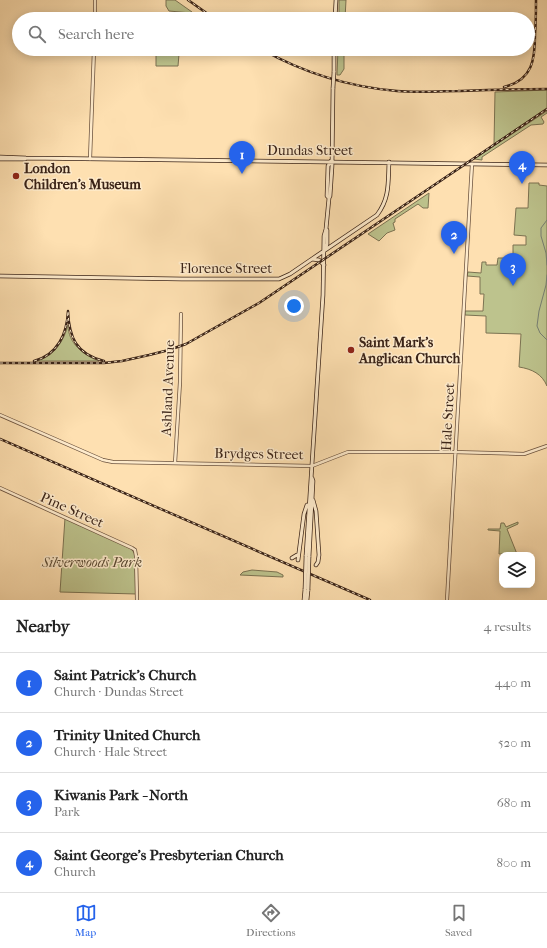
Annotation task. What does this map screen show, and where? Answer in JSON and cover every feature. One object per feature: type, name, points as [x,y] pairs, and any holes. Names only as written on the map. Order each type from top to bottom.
[{"type":"main road","points":[[335,12],[336,0]]},
{"type":"main road","points":[[304,600],[306,590],[313,481],[312,466],[325,250],[327,244],[326,229],[330,192],[334,56]]},
{"type":"main road","name":"Dundas Street","points":[[0,158],[331,161],[547,165]]},
{"type":"main road","name":"Florence Street","points":[[0,276],[279,279],[290,274],[377,215],[384,206],[387,198],[389,162]]},
{"type":"main road","points":[[312,259],[319,260],[324,265]]},
{"type":"main road","points":[[308,556],[310,481],[312,478]]},
{"type":"main road","points":[[312,496],[316,511],[319,558],[316,565]]},
{"type":"main road","points":[[298,560],[304,514],[309,502]]},
{"type":"main road","points":[[292,558],[298,553]]},
{"type":"main road","points":[[306,590],[307,600]]},
{"type":"street","points":[[95,0],[95,12]]},
{"type":"street","points":[[90,159],[94,56]]},
{"type":"street","name":"Hale Street","points":[[447,600],[472,163]]},
{"type":"street","name":"Ashland Avenue","points":[[174,463],[180,382],[181,314]]},
{"type":"street","name":"Brydges Street","points":[[0,415],[103,460],[113,462],[312,466],[348,452],[456,452],[524,454],[547,446]]},
{"type":"street","name":"Pine Street","points":[[0,488],[127,545],[135,550],[137,600]]},
{"type":"green space","points":[[166,0],[175,0],[192,12],[169,11],[166,6]]},
{"type":"green space","points":[[339,0],[346,0],[345,12],[339,12]]},
{"type":"green space","points":[[156,56],[179,56],[178,66],[156,66]]},
{"type":"green space","points":[[338,56],[344,56],[344,69],[340,75],[337,75]]},
{"type":"green space","points":[[547,90],[547,108],[494,144],[495,92]]},
{"type":"green space","points":[[547,111],[547,113],[541,117],[544,122],[543,124],[531,125],[482,157],[482,160],[474,159]]},
{"type":"green space","points":[[529,183],[539,183],[539,185],[547,186],[547,386],[539,375],[528,369],[519,367],[521,334],[486,333],[486,316],[465,315],[465,311],[483,311],[484,294],[480,294],[480,277],[467,276],[468,272],[481,273],[482,262],[486,262],[486,265],[497,265],[498,258],[510,258],[513,256],[513,245],[526,245],[526,236],[514,235],[516,208],[528,208]]},
{"type":"green space","points":[[429,193],[428,208],[423,208],[418,204],[395,219],[395,222],[393,223],[395,230],[387,233],[379,241],[368,234]]},
{"type":"green space","points":[[68,325],[71,337],[78,348],[82,352],[99,361],[37,361],[53,352],[64,337]]},
{"type":"green space","name":"Silverwoods Park","points":[[65,518],[131,548],[136,556],[137,594],[60,592]]},
{"type":"green space","points":[[518,522],[518,524],[507,529],[516,552],[499,552],[500,531],[488,530],[500,529],[501,523],[504,523],[506,527]]},
{"type":"green space","points":[[252,570],[277,572],[283,575],[283,577],[240,575],[243,572]]},
{"type":"waterway","points":[[547,220],[541,228],[541,236],[546,253],[547,265]]},
{"type":"waterway","points":[[547,275],[537,326],[540,333],[547,340]]},
{"type":"railway","points":[[188,0],[205,12]]},
{"type":"railway","points":[[535,36],[536,0]]},
{"type":"railway","points":[[275,56],[293,65],[327,77],[379,89],[405,92],[547,89]]},
{"type":"railway","points":[[504,87],[514,84],[527,74],[534,56]]},
{"type":"railway","points":[[0,363],[104,363],[149,355],[186,344],[259,303],[547,109]]},
{"type":"railway","points":[[34,361],[49,354],[60,342],[66,327],[68,311],[70,329],[76,343],[87,354],[104,361]]},
{"type":"railway","points":[[0,439],[370,600]]},
{"type":"place","name":"Saint Patrick's Church","points":[[242,174]]},
{"type":"place","name":"London Children's Museum","points":[[16,176]]},
{"type":"place","name":"Saint George's Presbyterian Church","points":[[522,184]]},
{"type":"place","name":"Trinity United Church","points":[[454,254]]},
{"type":"place","name":"Kiwanis Park - North","points":[[513,286]]},
{"type":"place","name":"Saint Mark's Anglican Church","points":[[351,350]]}]
